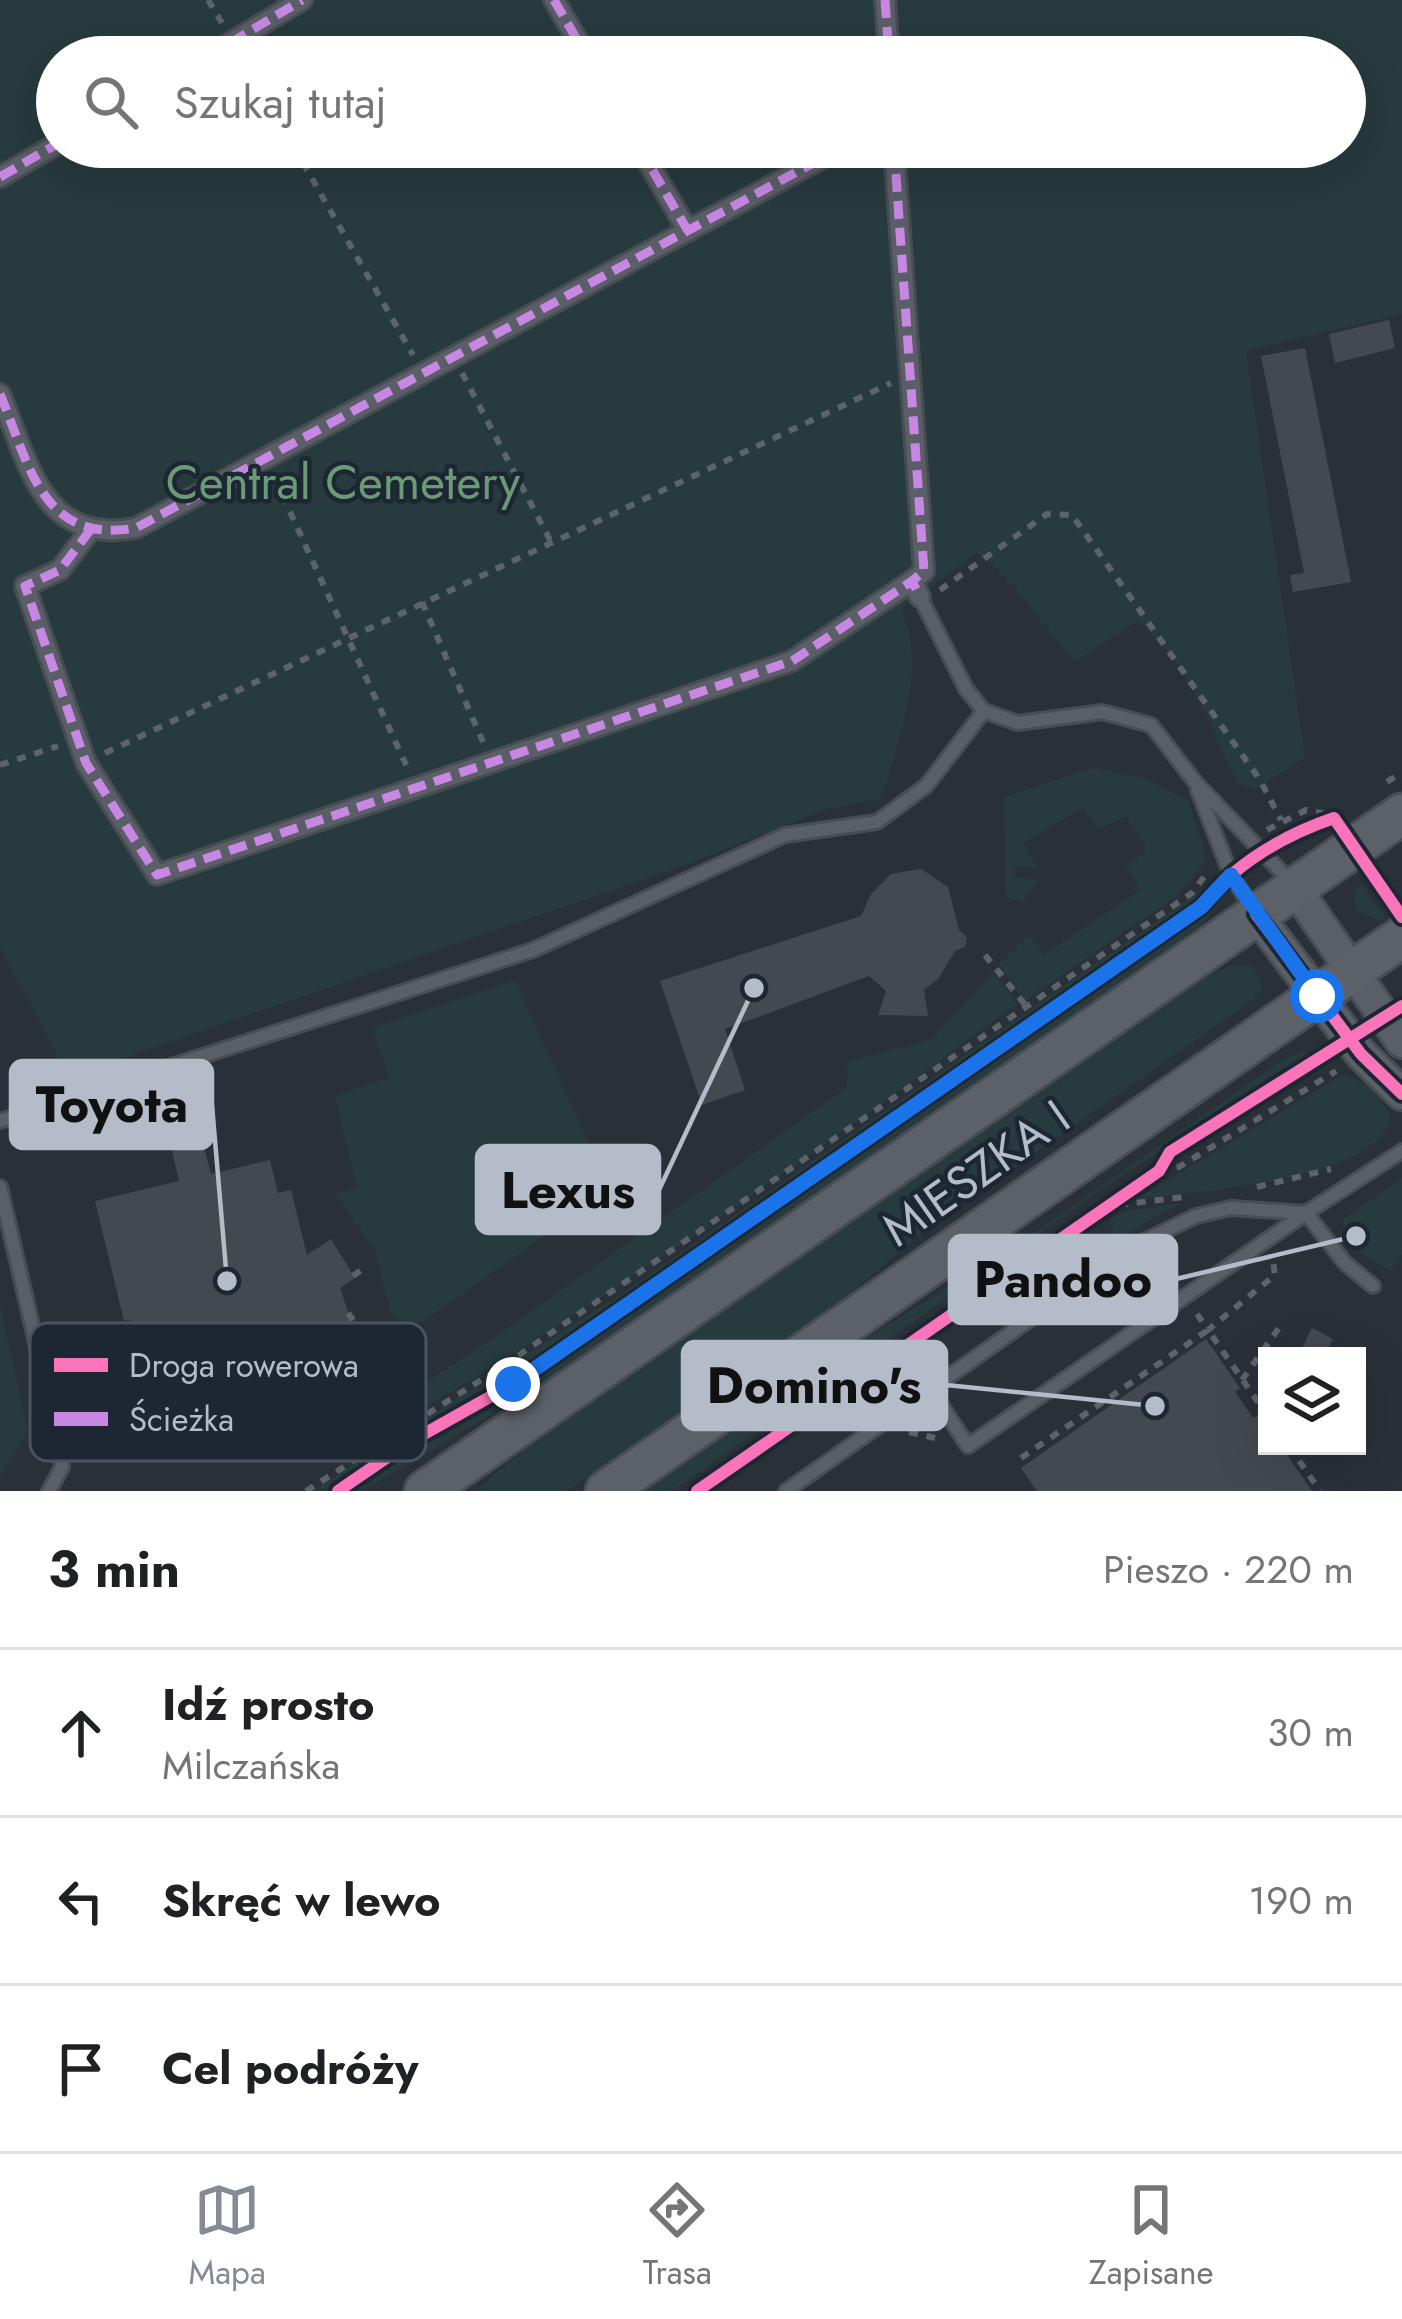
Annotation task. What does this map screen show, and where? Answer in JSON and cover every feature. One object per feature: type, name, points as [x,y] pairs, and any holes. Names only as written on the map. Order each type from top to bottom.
[{"type":"main road","name":"MIESZKA I","points":[[425,1491],[1294,887],[1344,832],[1402,814]]},
{"type":"main road","name":"MIESZKA I","points":[[606,1491],[1402,937]]},
{"type":"street","points":[[242,36],[302,0]]},
{"type":"street","points":[[554,0],[575,36]]},
{"type":"street","points":[[885,0],[888,36]]},
{"type":"street","points":[[0,177],[36,156]]},
{"type":"street","points":[[652,168],[688,231]]},
{"type":"street","points":[[0,394],[41,491],[60,515],[91,529],[136,528],[804,168]]},
{"type":"street","points":[[91,529],[60,571],[25,586],[86,763],[158,875],[792,661],[918,593],[924,572],[895,168]]},
{"type":"street","points":[[1294,887],[1402,1042]]},
{"type":"street","points":[[1256,914],[1361,1054],[1402,1094]]},
{"type":"lane","points":[[918,593],[965,689],[984,711],[1018,723],[1102,712],[1134,717],[1171,746],[1196,783],[1294,887]]},
{"type":"lane","points":[[0,1120],[532,950],[785,835],[877,822],[926,786],[984,711]]},
{"type":"lane","points":[[1196,783],[1231,875],[1256,914]]},
{"type":"lane","points":[[931,1390],[968,1446],[1402,1151]]},
{"type":"lane","points":[[1,1197],[30,1325]]},
{"type":"lane","points":[[786,1491],[1165,1229],[1231,1208],[1306,1214],[1345,1263],[1373,1286]]},
{"type":"lane","points":[[49,1491],[61,1461]]},
{"type":"path","points":[[306,168],[424,373]]},
{"type":"path","points":[[454,357],[550,540]]},
{"type":"path","points":[[86,763],[550,540],[909,375]]},
{"type":"path","points":[[266,458],[416,787]]},
{"type":"path","points":[[918,593],[1047,514],[1067,512],[1260,780],[1281,820]]},
{"type":"path","points":[[422,602],[492,761]]},
{"type":"path","points":[[0,765],[78,739]]},
{"type":"path","points":[[1264,832],[1306,810],[1344,832]]},
{"type":"path","points":[[1265,851],[1294,832],[1344,832]]},
{"type":"path","points":[[426,1415],[1192,893],[1213,866]]},
{"type":"path","points":[[1083,988],[1201,907],[1231,875]]},
{"type":"path","points":[[985,956],[1027,1007]]},
{"type":"path","points":[[1159,1171],[1179,1167],[1346,1064]]},
{"type":"path","points":[[1159,1171],[1170,1152]]},
{"type":"path","points":[[1253,1187],[1315,1176],[1350,1161]]},
{"type":"path","points":[[1101,1208],[1193,1196]]},
{"type":"path","points":[[1021,1458],[1127,1381],[1208,1330],[1275,1275],[1273,1261]]},
{"type":"path","points":[[352,1276],[367,1266]]},
{"type":"path","points":[[348,1312],[355,1323]]},
{"type":"path","points":[[1199,1316],[1258,1402]]},
{"type":"path","points":[[1242,1379],[1281,1325]]},
{"type":"path","points":[[426,1435],[460,1414]]},
{"type":"path","points":[[894,1438],[915,1429],[943,1444]]},
{"type":"path","points":[[1294,1455],[1320,1491]]},
{"type":"path","points":[[306,1491],[353,1461]]},
{"type":"path","points":[[356,1479],[385,1461]]},
{"type":"green space","name":"Central Cemetery","points":[[0,0],[1402,0],[1402,314],[1246,351],[1305,758],[1255,789],[1237,784],[1184,675],[1138,621],[1074,662],[1007,578],[977,553],[901,609],[909,632],[912,679],[882,798],[827,809],[680,867],[68,1077],[0,946]]},
{"type":"green space","points":[[1093,768],[1145,778],[1189,801],[1207,859],[1177,896],[1025,1000],[999,965],[1029,935],[1044,955],[1141,889],[1126,867],[1147,849],[1126,816],[1098,830],[1083,808],[1023,843],[1038,868],[1016,867],[1014,876],[1038,880],[1023,903],[1006,896],[1004,797]]},
{"type":"green space","points":[[1360,882],[1385,917],[1380,921],[1356,910],[1354,893]]},
{"type":"green space","points":[[1199,892],[1196,902],[571,1335],[426,1426],[426,1418],[627,1290]]},
{"type":"green space","points":[[1217,900],[1209,918],[1174,945],[523,1396],[426,1453],[426,1439],[608,1324]]},
{"type":"green space","points":[[1235,965],[1252,965],[1263,988],[1257,997],[928,1228],[837,1304],[567,1491],[475,1491],[556,1423],[1192,980]]},
{"type":"green space","points":[[993,972],[1018,1003],[695,1235],[426,1406],[426,1382],[846,1088],[848,1061],[931,1040]]},
{"type":"green space","points":[[515,980],[610,1190],[417,1323],[400,1323],[391,1313],[375,1251],[335,1193],[357,1188],[335,1096],[389,1077],[372,1028]]},
{"type":"green space","points":[[1314,1053],[1117,1179],[672,1491],[643,1491],[839,1354],[996,1259],[1284,1059]]},
{"type":"green space","points":[[1340,1076],[1372,1090],[1391,1120],[1376,1141],[1350,1158],[1277,1180],[1137,1199]]},
{"type":"green space","points":[[1402,1178],[1402,1254],[1391,1271],[1353,1245],[1343,1219]]},
{"type":"green space","points":[[1181,1203],[1119,1238],[1108,1221],[1123,1212]]},
{"type":"green space","points":[[0,1305],[28,1431],[0,1477]]},
{"type":"green space","points":[[359,1461],[371,1461],[323,1491],[312,1491]]},
{"type":"green space","points":[[391,1461],[413,1461],[362,1491],[344,1491]]},
{"type":"building","points":[[1389,320],[1395,348],[1335,363],[1329,334]]},
{"type":"building","points":[[1305,348],[1351,582],[1293,592],[1290,575],[1304,573],[1261,356]]},
{"type":"building","points":[[921,869],[948,887],[959,930],[967,938],[965,947],[955,951],[939,978],[924,990],[928,1016],[878,1015],[886,991],[869,976],[725,1029],[745,1090],[702,1105],[660,981],[861,916],[871,894],[891,874]]},
{"type":"building","points":[[203,1143],[211,1174],[270,1160],[278,1193],[291,1190],[307,1255],[331,1239],[355,1278],[340,1288],[352,1323],[124,1321],[95,1201],[179,1181],[172,1151]]},
{"type":"building","points":[[1312,1328],[1333,1339],[1329,1347],[1302,1347]]},
{"type":"building","points":[[1206,1339],[1240,1388],[1235,1392],[1253,1418],[1258,1415],[1258,1455],[1287,1455],[1312,1491],[1037,1491],[1021,1468]]},
{"type":"marked path","points":[[242,36],[302,0]]},
{"type":"marked path","points":[[554,0],[575,36]]},
{"type":"marked path","points":[[885,0],[888,36]]},
{"type":"marked path","points":[[0,177],[36,156]]},
{"type":"marked path","points":[[651,168],[688,231]]},
{"type":"marked path","points":[[0,394],[31,471],[59,511],[79,524],[104,530],[136,528],[804,168]]},
{"type":"marked path","points":[[895,168],[924,571],[912,581],[920,597]]},
{"type":"marked path","points":[[91,529],[60,570],[25,586],[86,763],[157,875],[792,661],[912,581]]},
{"type":"cycle path","points":[[426,1433],[513,1384],[1201,907],[1244,864],[1279,842],[1334,818],[1402,917]]},
{"type":"cycle path","points":[[1256,914],[1361,1054],[1402,1094]]},
{"type":"cycle path","points":[[697,1491],[1159,1171],[1170,1152],[1402,1006]]},
{"type":"cycle path","points":[[338,1491],[382,1461]]},
{"type":"place","name":"Lexus","points":[[754,988]]},
{"type":"place","name":"Pandoo","points":[[1356,1236]]},
{"type":"place","name":"Toyota","points":[[227,1281]]},
{"type":"place","name":"Domino's","points":[[1155,1406]]},
{"type":"route","points":[[513,1384],[1201,907],[1231,875],[1317,996]]}]
